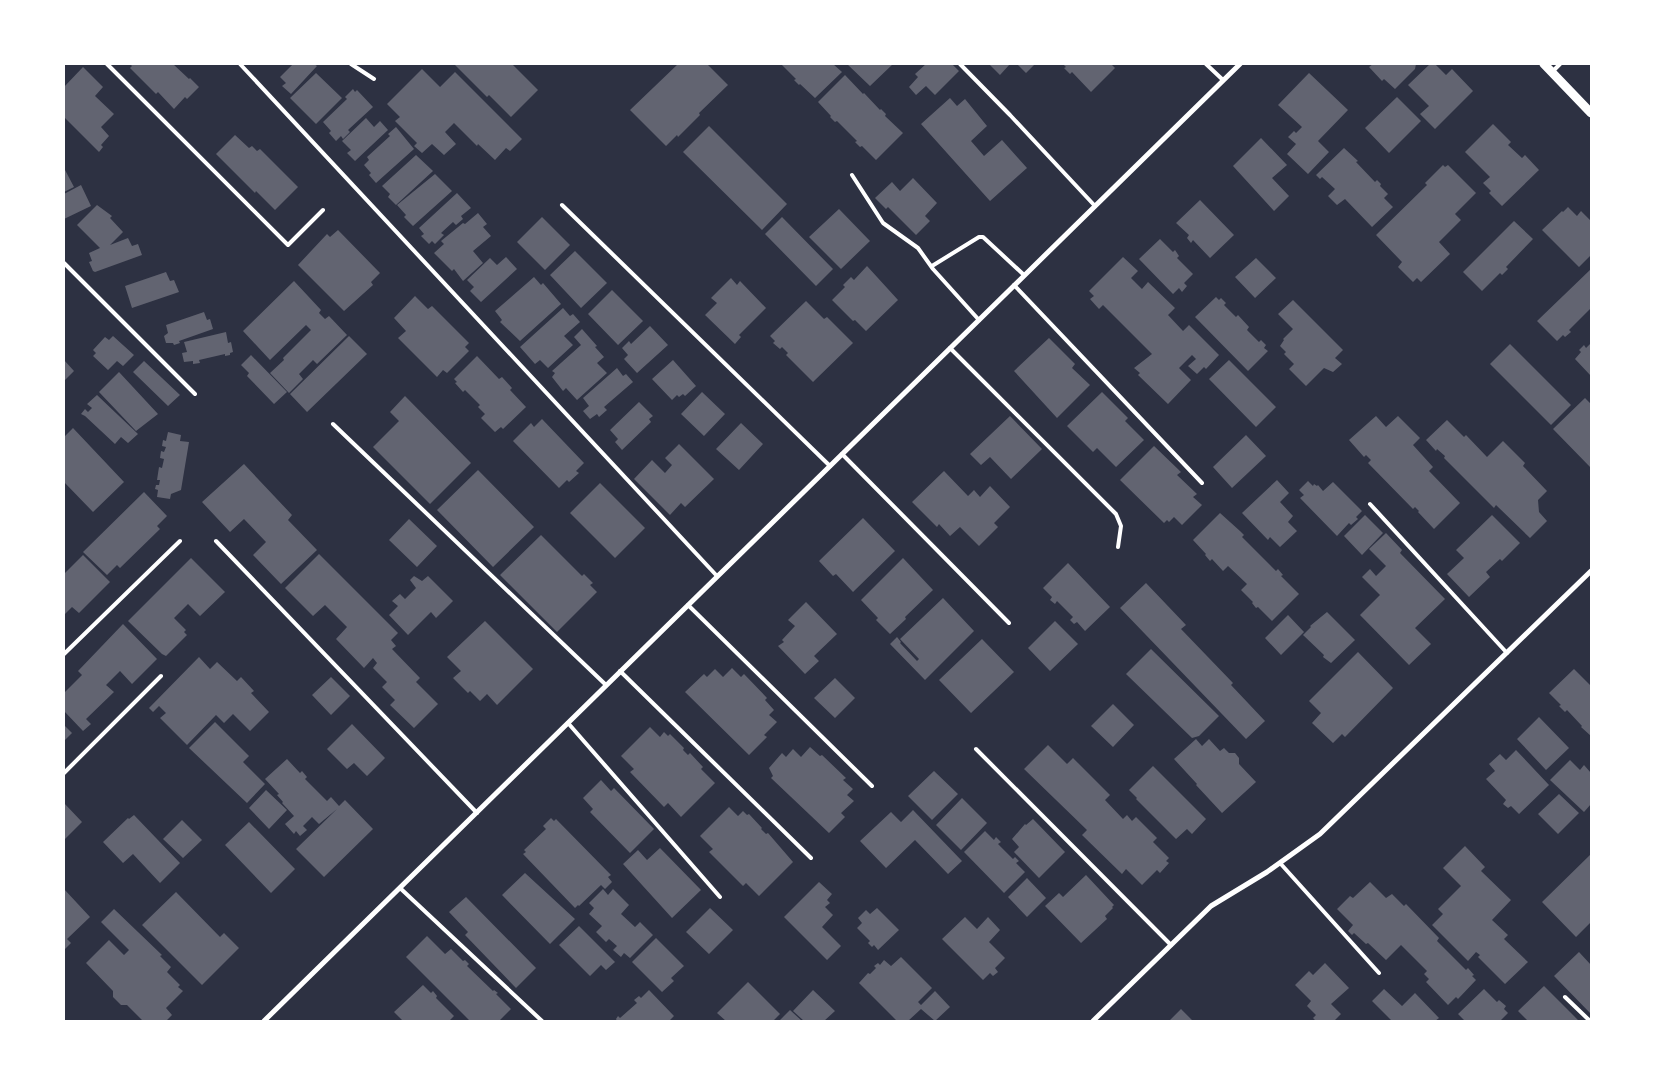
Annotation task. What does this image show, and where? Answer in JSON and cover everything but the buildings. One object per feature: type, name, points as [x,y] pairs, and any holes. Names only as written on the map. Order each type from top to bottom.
[{"type":"street","points":[[264,1021],[1240,64]]},
{"type":"street","points":[[1544,64],[1591,112]]},
{"type":"street","points":[[1093,1021],[1211,906],[1280,863],[1320,834],[1591,571]]},
{"type":"lane","points":[[107,64],[288,245],[324,210]]},
{"type":"lane","points":[[240,64],[717,576]]},
{"type":"lane","points":[[351,64],[374,79]]},
{"type":"lane","points":[[960,64],[1094,206]]},
{"type":"lane","points":[[1206,64],[1223,80]]},
{"type":"lane","points":[[1552,72],[1560,64]]},
{"type":"lane","points":[[852,175],[883,223],[918,248],[978,320]]},
{"type":"lane","points":[[562,205],[830,466]]},
{"type":"lane","points":[[932,266],[979,237],[983,237],[1024,275]]},
{"type":"lane","points":[[64,263],[196,394]]},
{"type":"lane","points":[[1014,285],[1202,483]]},
{"type":"lane","points":[[950,348],[1116,514],[1121,526],[1118,547]]},
{"type":"lane","points":[[333,424],[606,685]]},
{"type":"lane","points":[[842,454],[1009,624]]},
{"type":"lane","points":[[1370,504],[1507,653]]},
{"type":"lane","points":[[64,654],[180,541]]},
{"type":"lane","points":[[216,541],[476,813]]},
{"type":"lane","points":[[688,605],[872,786]]},
{"type":"lane","points":[[620,671],[811,858]]},
{"type":"lane","points":[[64,773],[161,676]]},
{"type":"lane","points":[[568,723],[720,897]]},
{"type":"lane","points":[[976,749],[1171,945]]},
{"type":"lane","points":[[1280,863],[1379,973]]},
{"type":"lane","points":[[400,888],[542,1021]]},
{"type":"lane","points":[[1565,997],[1590,1021]]}]
